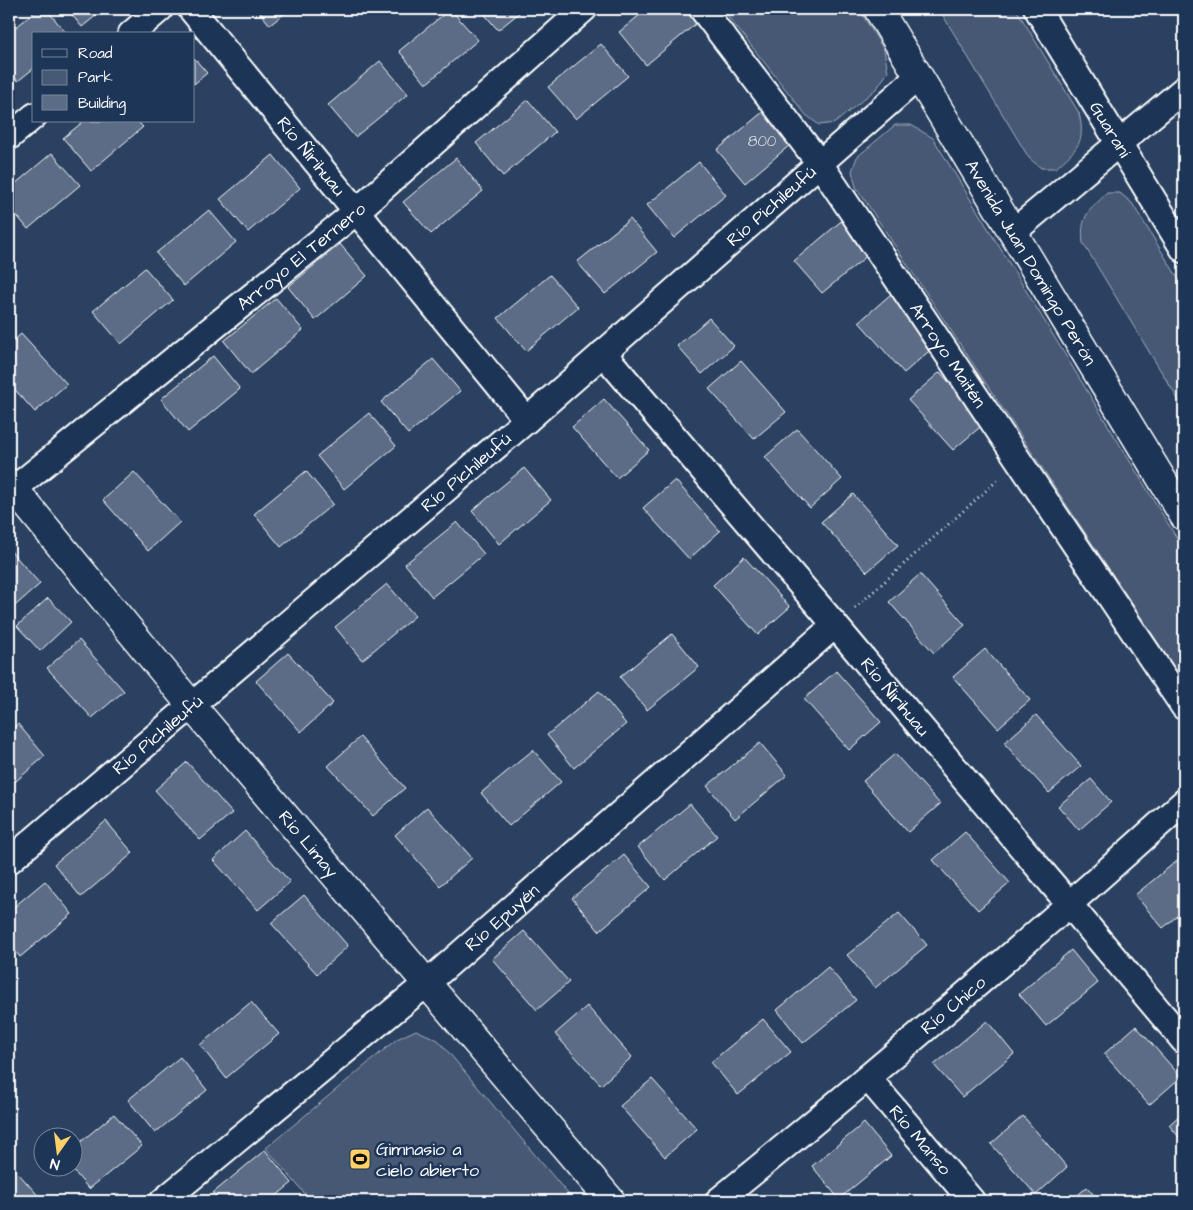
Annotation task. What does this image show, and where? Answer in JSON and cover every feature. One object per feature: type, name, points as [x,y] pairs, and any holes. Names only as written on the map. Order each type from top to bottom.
[{"type":"street","points":[[133,32],[160,9]]},
{"type":"street","name":"Río Ñirihuau","points":[[191,9],[527,420]]},
{"type":"street","name":"Arroyo El Ternero","points":[[10,488],[357,211],[584,9]]},
{"type":"street","name":"Arroyo Maitén","points":[[702,9],[820,164],[1184,708]]},
{"type":"street","name":"Avenida Juan Domingo Perón","points":[[878,9],[1184,516]]},
{"type":"street","name":"Guaraní","points":[[1037,9],[1184,250]]},
{"type":"street","name":"Río Pichileufú","points":[[9,861],[527,420],[918,76]]},
{"type":"street","points":[[1012,232],[1184,89]]},
{"type":"street","points":[[9,137],[32,118]]},
{"type":"street","name":"Río Ñirihuau","points":[[604,353],[836,625],[1069,906],[1184,1041]]},
{"type":"street","name":"Río Limay","points":[[10,488],[426,984],[611,1201]]},
{"type":"street","name":"Río Epuyén","points":[[163,1201],[426,984],[836,625]]},
{"type":"street","name":"Río Chico","points":[[718,1201],[868,1078],[1069,906],[1184,802]]},
{"type":"street","name":"Río Manso","points":[[868,1078],[972,1201]]},
{"type":"path","points":[[836,625],[1019,461]]},
{"type":"green space","points":[[722,9],[859,9],[884,50],[888,72],[877,88],[835,123],[819,125],[806,115]]},
{"type":"green space","points":[[939,9],[1016,9],[1079,113],[1081,132],[1078,145],[1056,168],[1041,168],[1029,158]]},
{"type":"green space","points":[[895,125],[911,125],[933,138],[1184,550],[1184,682],[856,187],[852,171],[857,157]]},
{"type":"green space","points":[[1107,193],[1120,193],[1132,203],[1184,288],[1184,409],[1083,243],[1083,226],[1087,214]]},
{"type":"green space","points":[[416,1030],[438,1040],[574,1201],[311,1201],[266,1148],[397,1039]]},
{"type":"building","points":[[38,9],[46,9],[65,32],[32,32],[32,70],[18,81],[9,70],[9,33]]},
{"type":"building","points":[[67,9],[104,9],[82,27]]},
{"type":"building","points":[[257,9],[290,9],[270,25]]},
{"type":"building","points":[[450,9],[478,40],[426,84],[399,51]]},
{"type":"building","points":[[480,9],[524,9],[498,30]]},
{"type":"building","points":[[647,9],[687,9],[698,22],[646,65],[619,32]]},
{"type":"building","points":[[601,44],[628,76],[576,119],[548,87]]},
{"type":"building","points":[[195,59],[207,73],[195,83]]},
{"type":"building","points":[[380,61],[408,94],[355,137],[328,105]]},
{"type":"building","points":[[528,100],[555,132],[503,176],[476,143]]},
{"type":"building","points":[[770,106],[797,139],[745,183],[717,150]]},
{"type":"building","points":[[83,122],[138,122],[143,127],[91,171],[63,138]]},
{"type":"building","points":[[52,153],[80,185],[28,229],[9,206],[9,189]]},
{"type":"building","points":[[273,155],[300,188],[248,232],[220,199]]},
{"type":"building","points":[[456,158],[483,191],[431,234],[403,202]]},
{"type":"building","points":[[699,162],[726,195],[674,238],[647,205]]},
{"type":"building","points":[[209,210],[236,242],[184,286],[156,253]]},
{"type":"building","points":[[846,217],[874,250],[822,293],[794,261]]},
{"type":"building","points":[[630,219],[657,252],[605,294],[577,262]]},
{"type":"building","points":[[340,244],[367,276],[315,320],[288,287]]},
{"type":"building","points":[[145,268],[173,300],[121,344],[93,311]]},
{"type":"building","points":[[550,275],[578,307],[526,351],[498,318]]},
{"type":"building","points":[[891,294],[936,345],[904,373],[859,322]]},
{"type":"building","points":[[276,298],[303,330],[251,374],[224,341]]},
{"type":"building","points":[[709,318],[734,346],[702,374],[677,346]]},
{"type":"building","points":[[21,334],[67,384],[35,412],[9,383],[9,345]]},
{"type":"building","points":[[213,356],[240,389],[188,432],[161,399]]},
{"type":"building","points":[[433,359],[460,391],[408,434],[381,402]]},
{"type":"building","points":[[741,361],[786,412],[754,439],[709,389]]},
{"type":"building","points":[[940,372],[985,423],[953,450],[908,400]]},
{"type":"building","points":[[604,399],[649,450],[617,478],[572,427]]},
{"type":"building","points":[[369,413],[396,446],[344,489],[317,456]]},
{"type":"building","points":[[797,429],[842,479],[810,508],[765,457]]},
{"type":"building","points":[[524,468],[551,500],[499,544],[472,511]]},
{"type":"building","points":[[306,471],[333,504],[281,547],[254,514]]},
{"type":"building","points":[[134,472],[180,522],[148,551],[103,500]]},
{"type":"building","points":[[675,480],[720,531],[689,559],[643,508]]},
{"type":"building","points":[[853,494],[898,545],[867,572],[821,522]]},
{"type":"building","points":[[457,522],[484,554],[432,597],[405,564]]},
{"type":"building","points":[[9,549],[40,584],[9,611]]},
{"type":"building","points":[[744,557],[790,607],[758,635],[713,585]]},
{"type":"building","points":[[920,574],[965,625],[934,653],[889,602]]},
{"type":"building","points":[[387,584],[415,616],[362,660],[335,627]]},
{"type":"building","points":[[48,598],[71,622],[40,651],[17,626]]},
{"type":"building","points":[[672,634],[699,667],[647,710],[620,677]]},
{"type":"building","points":[[79,640],[124,691],[92,718],[47,668]]},
{"type":"building","points":[[985,649],[1030,700],[998,728],[953,677]]},
{"type":"building","points":[[288,653],[333,703],[301,732],[256,681]]},
{"type":"building","points":[[836,671],[881,722],[849,750],[804,699]]},
{"type":"building","points":[[599,691],[626,724],[574,768],[547,735]]},
{"type":"building","points":[[1036,715],[1081,766],[1049,793],[1004,743]]},
{"type":"building","points":[[18,724],[45,756],[9,787],[9,731]]},
{"type":"building","points":[[360,737],[405,788],[373,816],[328,766]]},
{"type":"building","points":[[760,743],[787,775],[735,819],[707,786]]},
{"type":"building","points":[[533,750],[561,782],[509,826],[481,793]]},
{"type":"building","points":[[895,754],[940,804],[908,832],[863,781]]},
{"type":"building","points":[[187,762],[232,813],[200,840],[155,790]]},
{"type":"building","points":[[1091,779],[1111,802],[1079,830],[1058,806]]},
{"type":"building","points":[[690,804],[717,836],[665,880],[638,847]]},
{"type":"building","points":[[427,807],[472,858],[440,886],[395,835]]},
{"type":"building","points":[[106,821],[133,853],[81,897],[54,864]]},
{"type":"building","points":[[245,831],[290,882],[258,910],[213,860]]},
{"type":"building","points":[[965,832],[1010,883],[978,910],[933,860]]},
{"type":"building","points":[[624,855],[651,887],[599,931],[572,898]]},
{"type":"building","points":[[1184,855],[1184,910],[1163,928],[1135,895]]},
{"type":"building","points":[[45,881],[72,914],[20,957],[9,943],[9,911]]},
{"type":"building","points":[[304,895],[348,946],[317,974],[271,923]]},
{"type":"building","points":[[899,913],[927,945],[875,988],[847,955]]},
{"type":"building","points":[[524,931],[569,982],[537,1010],[492,959]]},
{"type":"building","points":[[1071,950],[1098,983],[1046,1026],[1019,994]]},
{"type":"building","points":[[828,967],[856,1000],[803,1043],[777,1010]]},
{"type":"building","points":[[251,1002],[279,1034],[226,1078],[200,1045]]},
{"type":"building","points":[[587,1006],[632,1057],[601,1085],[555,1034]]},
{"type":"building","points":[[763,1019],[791,1052],[738,1095],[711,1062]]},
{"type":"building","points":[[987,1021],[1014,1054],[962,1097],[934,1065]]},
{"type":"building","points":[[1136,1026],[1181,1077],[1149,1105],[1104,1054]]},
{"type":"building","points":[[180,1057],[207,1090],[155,1133],[128,1100]]},
{"type":"building","points":[[652,1079],[697,1129],[665,1157],[620,1106]]},
{"type":"building","points":[[1184,1111],[1184,1143],[1169,1125]]},
{"type":"building","points":[[114,1114],[142,1146],[89,1189],[80,1178],[82,1178],[82,1141]]},
{"type":"building","points":[[1023,1116],[1067,1167],[1036,1195],[991,1144]]},
{"type":"building","points":[[864,1123],[891,1156],[839,1199],[812,1166]]},
{"type":"building","points":[[265,1150],[292,1183],[270,1201],[220,1201],[213,1193]]},
{"type":"building","points":[[9,1163],[43,1201],[9,1201]]},
{"type":"building","points":[[1087,1187],[1099,1201],[1071,1201]]},
{"type":"building","points":[[780,1194],[786,1201],[771,1201]]},
{"type":"place","name":"Gimnasio a cielo abierto","points":[[360,1159]]}]
